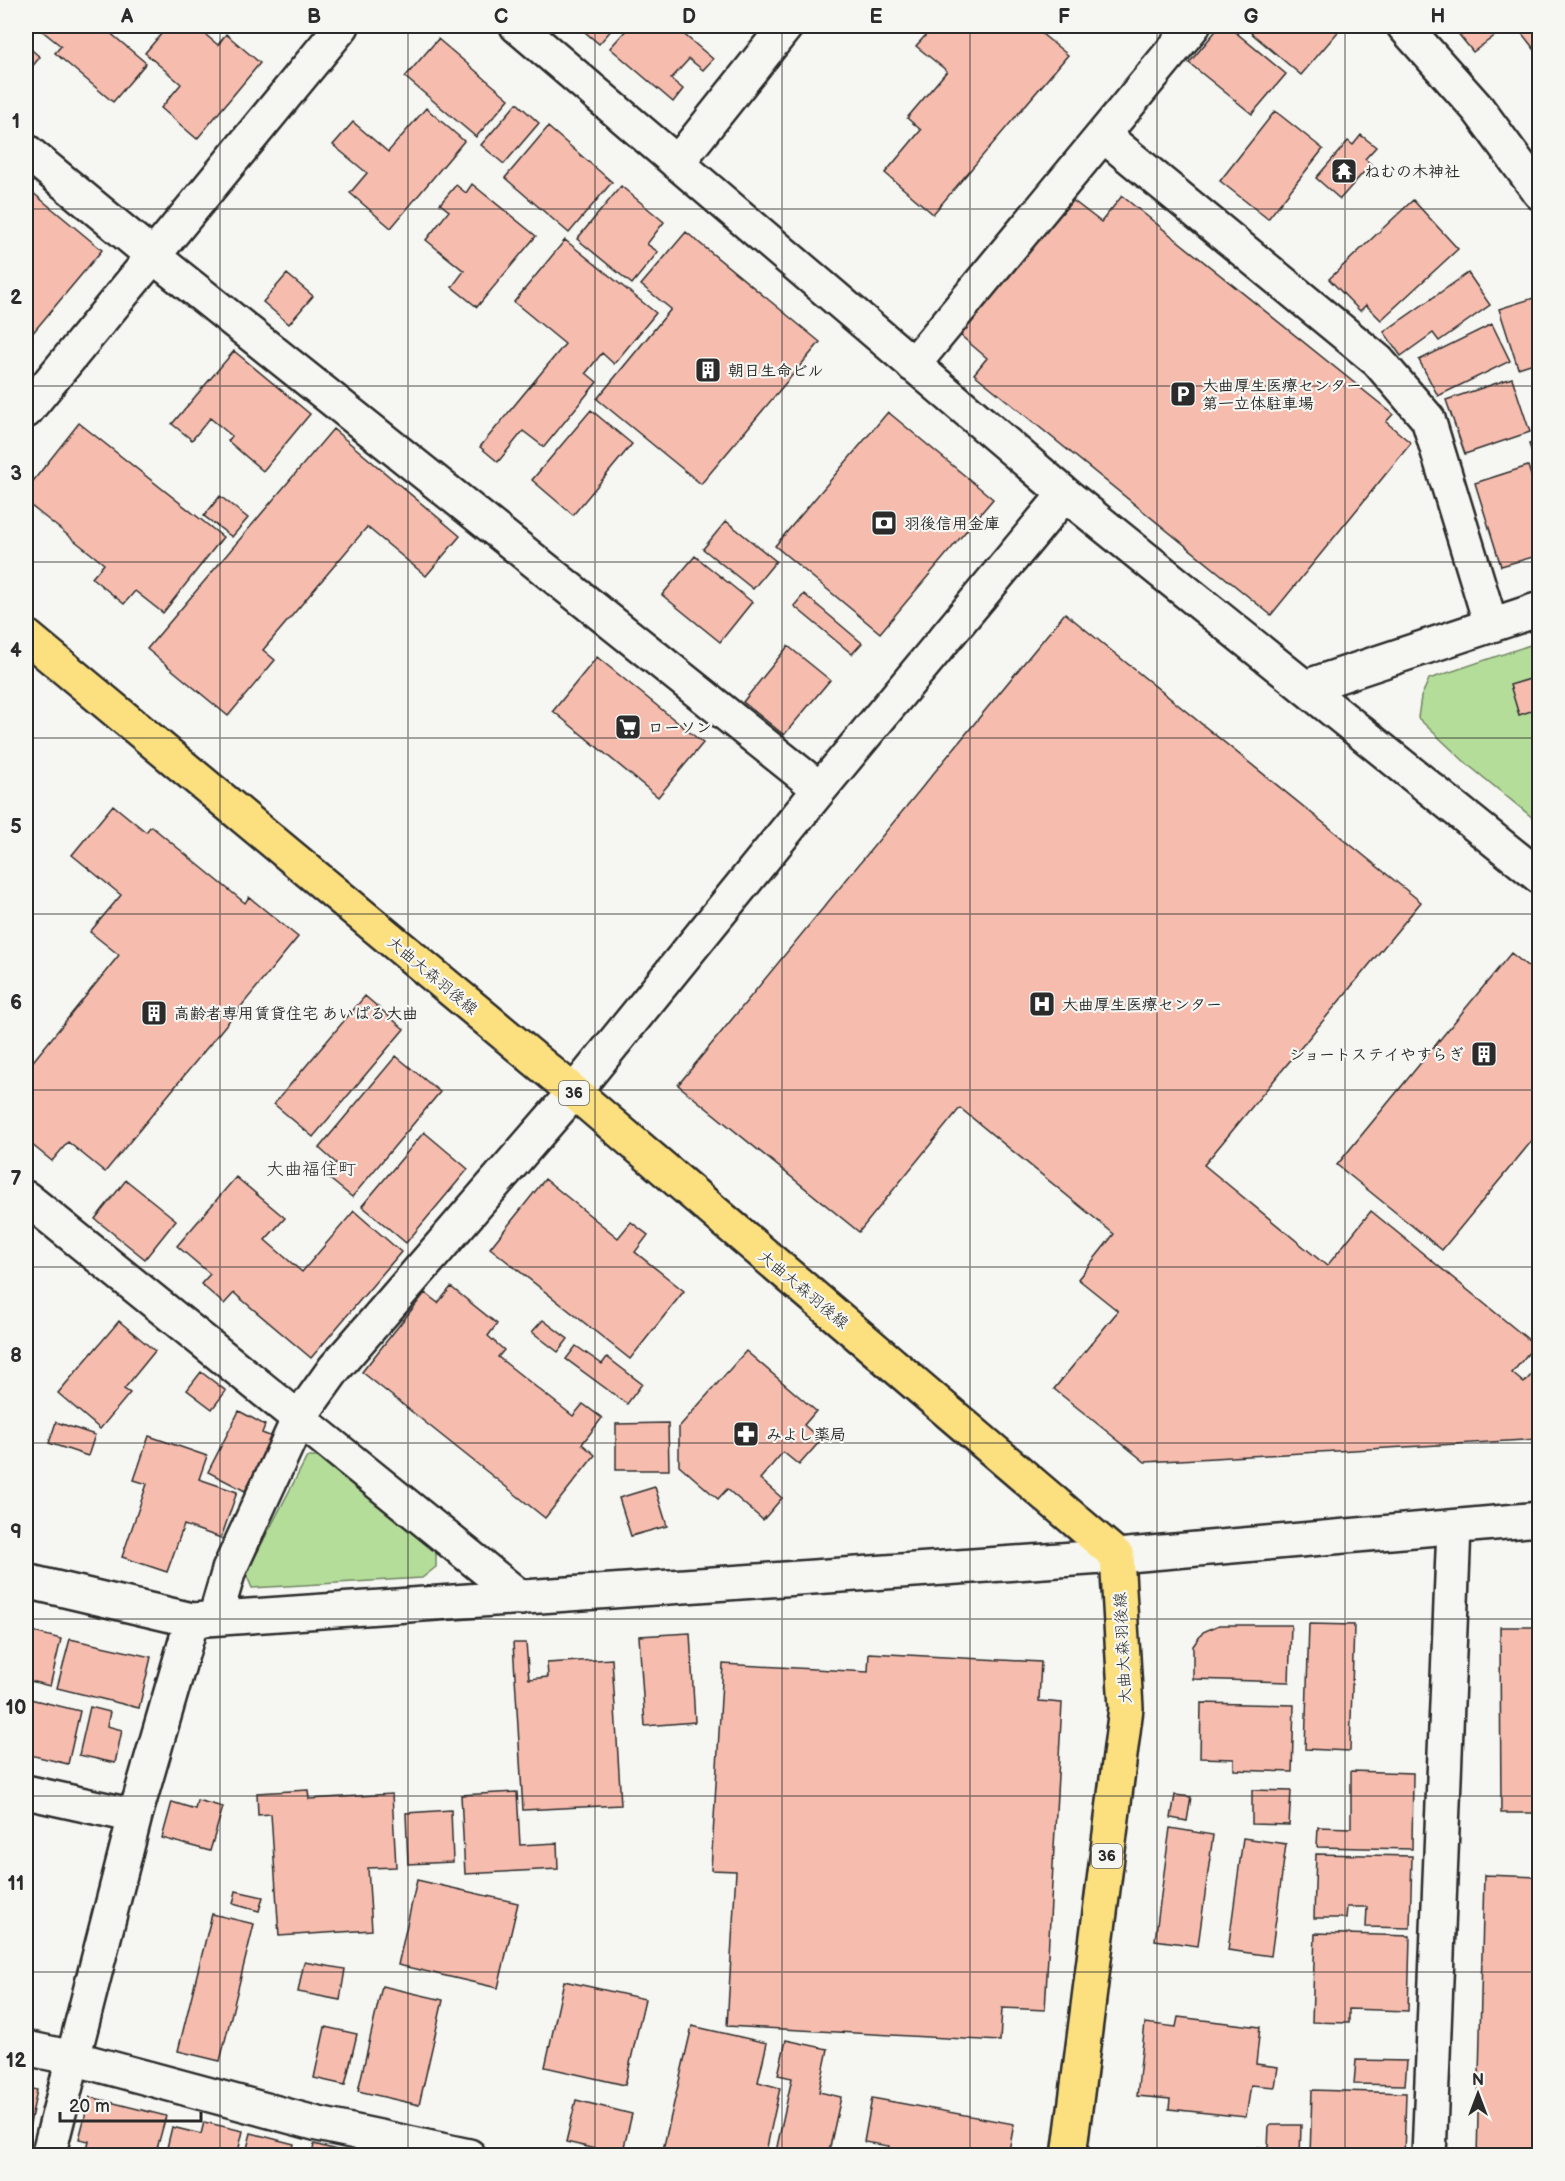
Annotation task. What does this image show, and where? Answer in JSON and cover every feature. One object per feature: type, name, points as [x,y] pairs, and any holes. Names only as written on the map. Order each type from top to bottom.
[{"type":"main road","name":"大曲大森羽後線","points":[[26,636],[574,1092],[1117,1556],[1126,1708],[1069,2156]]},
{"type":"street","points":[[26,411],[342,26]]},
{"type":"street","points":[[517,26],[1065,494],[1539,877]]},
{"type":"street","points":[[677,163],[786,26]]},
{"type":"street","points":[[913,365],[1193,26]]},
{"type":"street","points":[[1404,26],[1478,109],[1539,193]]},
{"type":"street","points":[[1103,135],[1378,361],[1428,419],[1491,625]]},
{"type":"street","points":[[26,151],[153,256],[820,789]]},
{"type":"street","points":[[48,2156],[135,1816],[204,1619],[299,1418],[334,1369],[574,1092],[820,789],[1065,494]]},
{"type":"street","points":[[1305,687],[1539,609]]},
{"type":"street","points":[[26,1198],[521,1598]]},
{"type":"street","points":[[26,1581],[204,1619],[1117,1556],[1539,1519]]},
{"type":"street","points":[[1429,2156],[1454,1527]]},
{"type":"street","points":[[26,1792],[135,1816]]},
{"type":"street","points":[[26,2048],[73,2058],[318,2124],[469,2156]]},
{"type":"green space","points":[[1539,642],[1539,823],[1467,764],[1418,718],[1421,697],[1429,679]]},
{"type":"green space","points":[[307,1457],[321,1457],[436,1550],[436,1567],[422,1578],[252,1588],[246,1574]]},
{"type":"building","points":[[36,26],[102,26],[146,63],[113,102],[55,53],[61,46]]},
{"type":"building","points":[[168,26],[195,26],[218,45],[226,34],[260,63],[197,139],[161,108],[181,84],[145,53]]},
{"type":"building","points":[[578,26],[615,26],[599,44]]},
{"type":"building","points":[[630,26],[674,26],[713,59],[703,70],[689,59],[671,79],[683,89],[673,102],[610,48]]},
{"type":"building","points":[[934,26],[1008,26],[1017,34],[1024,26],[1032,26],[1068,55],[933,214],[885,173],[921,130],[907,118],[947,71],[916,46]]},
{"type":"building","points":[[1220,26],[1228,26],[1286,74],[1252,114],[1189,63]]},
{"type":"building","points":[[1243,26],[1343,26],[1301,75]]},
{"type":"building","points":[[1452,26],[1508,26],[1473,52]]},
{"type":"building","points":[[1516,26],[1540,26],[1540,53],[1538,54]]},
{"type":"building","points":[[438,39],[509,99],[476,137],[405,77]]},
{"type":"building","points":[[26,45],[40,57],[26,74]]},
{"type":"building","points":[[517,103],[539,123],[504,164],[481,145]]},
{"type":"building","points":[[426,108],[464,141],[391,228],[350,193],[367,173],[333,145],[353,122],[388,152]]},
{"type":"building","points":[[1275,111],[1323,149],[1268,219],[1220,181]]},
{"type":"building","points":[[548,127],[612,182],[569,233],[505,178]]},
{"type":"building","name":"ねむの木神社","points":[[1361,135],[1376,147],[1365,159],[1371,164],[1340,199],[1316,178],[1348,141],[1353,145]]},
{"type":"building","points":[[472,184],[536,236],[477,307],[452,287],[464,271],[426,240],[449,211],[440,204],[456,185],[466,193]]},
{"type":"building","points":[[621,186],[664,222],[647,244],[658,252],[632,284],[577,239]]},
{"type":"building","points":[[26,187],[102,250],[26,341]]},
{"type":"building","name":"大曲厚生医療センター 第一立体駐車場","points":[[1122,196],[1393,414],[1386,422],[1411,443],[1271,615],[974,374],[987,358],[960,335],[1071,199],[1101,222]]},
{"type":"building","points":[[1413,200],[1458,249],[1381,320],[1366,305],[1360,311],[1329,279]]},
{"type":"building","name":"朝日生命ビル","points":[[686,232],[820,342],[701,484],[597,399],[671,309],[641,285]]},
{"type":"building","points":[[565,240],[656,313],[614,364],[602,353],[586,373],[597,382],[544,447],[523,431],[498,462],[480,447],[565,344],[514,302]]},
{"type":"building","points":[[1468,273],[1490,305],[1439,341],[1433,333],[1401,356],[1384,332]]},
{"type":"building","points":[[287,274],[313,296],[289,324],[263,302]]},
{"type":"building","points":[[1540,296],[1540,361],[1518,368],[1499,309]]},
{"type":"building","points":[[1492,324],[1510,361],[1438,396],[1419,360]]},
{"type":"building","points":[[234,351],[310,414],[263,471],[228,441],[232,436],[210,418],[192,440],[172,424]]},
{"type":"building","points":[[1512,378],[1530,432],[1465,454],[1446,400]]},
{"type":"building","points":[[591,410],[632,444],[573,515],[532,480]]},
{"type":"building","name":"羽後信用金庫","points":[[888,412],[993,499],[880,633],[775,546]]},
{"type":"building","points":[[79,423],[223,537],[163,613],[135,591],[124,604],[92,578],[104,564],[26,502],[26,490]]},
{"type":"building","points":[[333,429],[460,536],[426,576],[367,527],[263,650],[275,660],[228,716],[147,649]]},
{"type":"building","points":[[1540,441],[1540,475],[1529,444]]},
{"type":"building","points":[[1528,466],[1540,503],[1540,555],[1501,566],[1475,483]]},
{"type":"building","points":[[220,496],[248,518],[232,537],[204,516]]},
{"type":"building","points":[[726,521],[776,561],[753,589],[703,549]]},
{"type":"building","points":[[695,556],[752,602],[720,642],[662,595]]},
{"type":"building","points":[[804,594],[862,643],[852,654],[794,606]]},
{"type":"building","points":[[1065,613],[1421,902],[1204,1165],[1327,1266],[1371,1211],[1535,1345],[1512,1373],[1524,1383],[1540,1365],[1540,1439],[1145,1462],[1054,1389],[1118,1311],[1078,1279],[1114,1234],[960,1108],[859,1232],[678,1085]]},
{"type":"building","points":[[788,646],[830,680],[784,735],[743,702]]},
{"type":"building","name":"ローソン","points":[[597,657],[703,743],[658,797],[553,711]]},
{"type":"building","points":[[1540,676],[1540,708],[1519,715],[1510,685]]},
{"type":"building","name":"高齢者専用賃貸住宅 あいぱる大曲","points":[[113,805],[146,832],[151,826],[245,903],[249,897],[298,937],[105,1172],[68,1142],[52,1161],[26,1140],[26,1070],[119,955],[90,932],[121,895],[72,855]]},
{"type":"building","name":"ショートステイやすらぎ","points":[[1511,953],[1540,976],[1540,1131],[1442,1250],[1337,1165]]},
{"type":"building","points":[[365,996],[404,1029],[313,1137],[274,1104]]},
{"type":"building","points":[[396,1056],[440,1092],[352,1197],[326,1176],[336,1163],[319,1148]]},
{"type":"building","points":[[424,1132],[468,1169],[406,1243],[362,1206]]},
{"type":"building","points":[[236,1177],[285,1218],[265,1240],[302,1272],[354,1211],[401,1252],[311,1358],[234,1293],[224,1304],[201,1284],[210,1274],[177,1246]]},
{"type":"building","points":[[545,1179],[618,1238],[631,1222],[648,1235],[635,1252],[684,1291],[630,1359],[490,1248]]},
{"type":"building","points":[[126,1180],[176,1220],[145,1259],[95,1219]]},
{"type":"building","points":[[26,1270],[33,1277],[26,1286]]},
{"type":"building","points":[[451,1287],[497,1324],[488,1336],[504,1350],[498,1357],[573,1416],[583,1404],[602,1418],[582,1444],[595,1455],[545,1518],[362,1372],[425,1293],[438,1303]]},
{"type":"building","points":[[543,1320],[568,1339],[558,1352],[532,1332]]},
{"type":"building","points":[[119,1321],[155,1351],[124,1389],[130,1393],[100,1429],[58,1393]]},
{"type":"building","points":[[576,1346],[602,1364],[607,1357],[642,1384],[627,1404],[566,1359]]},
{"type":"building","name":"みよし薬局","points":[[746,1351],[816,1411],[804,1425],[821,1440],[799,1465],[783,1452],[760,1479],[782,1498],[763,1520],[727,1489],[718,1499],[679,1465],[679,1427]]},
{"type":"building","points":[[201,1372],[226,1391],[212,1409],[187,1390]]},
{"type":"building","points":[[239,1411],[265,1425],[262,1433],[272,1437],[245,1491],[208,1472]]},
{"type":"building","points":[[56,1422],[95,1435],[88,1456],[49,1443]]},
{"type":"building","points":[[668,1423],[669,1470],[616,1470],[616,1424]]},
{"type":"building","points":[[149,1436],[207,1456],[199,1479],[237,1492],[221,1538],[184,1525],[167,1572],[122,1557],[147,1484],[134,1480]]},
{"type":"building","points":[[655,1487],[667,1526],[631,1536],[619,1498]]},
{"type":"building","points":[[1309,1624],[1354,1625],[1350,1751],[1305,1749]]},
{"type":"building","points":[[1219,1625],[1291,1625],[1289,1682],[1193,1679],[1193,1646],[1203,1632]]},
{"type":"building","points":[[1500,1627],[1540,1627],[1540,1813],[1501,1813]]},
{"type":"building","points":[[26,1630],[61,1639],[50,1686],[26,1680]]},
{"type":"building","points":[[690,1633],[695,1722],[645,1726],[639,1636]]},
{"type":"building","points":[[70,1639],[151,1657],[139,1708],[57,1688]]},
{"type":"building","points":[[513,1643],[526,1643],[529,1679],[548,1677],[547,1663],[612,1659],[621,1805],[523,1810]]},
{"type":"building","points":[[869,1653],[1041,1662],[1039,1701],[1062,1703],[1045,2010],[1002,2008],[1000,2041],[727,2026],[736,1871],[711,1870],[723,1664],[868,1672]]},
{"type":"building","points":[[26,1698],[80,1711],[68,1764],[26,1754]]},
{"type":"building","points":[[1201,1703],[1294,1705],[1292,1772],[1234,1770],[1234,1759],[1200,1758]]},
{"type":"building","points":[[90,1707],[110,1712],[107,1726],[122,1730],[115,1763],[79,1755]]},
{"type":"building","points":[[1351,1771],[1413,1773],[1412,1849],[1317,1847],[1318,1827],[1351,1828]]},
{"type":"building","points":[[308,1790],[309,1799],[392,1794],[396,1867],[368,1868],[372,1930],[279,1936],[271,1814],[258,1815],[257,1793]]},
{"type":"building","points":[[1252,1790],[1291,1791],[1289,1825],[1252,1824]]},
{"type":"building","points":[[517,1792],[520,1845],[557,1843],[558,1869],[465,1874],[461,1795]]},
{"type":"building","points":[[1175,1795],[1191,1797],[1187,1821],[1171,1818]]},
{"type":"building","points":[[197,1800],[223,1807],[210,1851],[162,1838],[172,1802],[195,1809]]},
{"type":"building","points":[[451,1810],[453,1862],[408,1864],[406,1813]]},
{"type":"building","points":[[1170,1828],[1213,1835],[1198,1946],[1155,1940]]},
{"type":"building","points":[[1243,1838],[1286,1844],[1271,1956],[1228,1950]]},
{"type":"building","points":[[1316,1854],[1412,1856],[1410,1928],[1366,1927],[1367,1907],[1347,1907],[1346,1918],[1314,1918]]},
{"type":"building","points":[[1484,1875],[1540,1877],[1540,2156],[1477,2156]]},
{"type":"building","points":[[417,1880],[518,1903],[498,1988],[398,1965]]},
{"type":"building","points":[[236,1891],[263,1897],[259,1911],[233,1904]]},
{"type":"building","points":[[212,1914],[254,1924],[220,2061],[178,2051]]},
{"type":"building","points":[[1315,1933],[1410,1936],[1408,2011],[1349,2009],[1349,2023],[1312,2022]]},
{"type":"building","points":[[304,1962],[345,1969],[340,2000],[298,1992]]},
{"type":"building","points":[[564,1981],[645,1999],[625,2085],[545,2067]]},
{"type":"building","points":[[382,1986],[443,2000],[419,2105],[358,2091]]},
{"type":"building","points":[[1178,2017],[1260,2027],[1256,2064],[1278,2067],[1275,2087],[1251,2085],[1246,2117],[1169,2109],[1170,2099],[1137,2096],[1145,2023],[1176,2027]]},
{"type":"building","points":[[692,2026],[767,2043],[758,2082],[780,2088],[765,2156],[662,2154]]},
{"type":"building","points":[[325,2027],[357,2034],[345,2085],[314,2078]]},
{"type":"building","points":[[786,2040],[828,2049],[819,2092],[841,2097],[828,2156],[775,2156],[792,2078],[778,2075]]},
{"type":"building","points":[[1356,2060],[1407,2061],[1405,2085],[1354,2084]]},
{"type":"building","points":[[26,2087],[37,2090],[26,2143]]},
{"type":"building","points":[[1312,2090],[1406,2093],[1404,2156],[1310,2156]]},
{"type":"building","points":[[90,2097],[166,2116],[155,2156],[85,2156],[89,2141],[79,2139]]},
{"type":"building","points":[[872,2098],[1014,2124],[1008,2156],[887,2156],[889,2146],[864,2142]]},
{"type":"building","points":[[576,2100],[632,2114],[622,2155],[566,2142]]},
{"type":"building","points":[[204,2122],[243,2131],[237,2156],[165,2156],[172,2127],[201,2134]]},
{"type":"building","points":[[1269,2125],[1301,2125],[1300,2156],[1256,2156],[1257,2147],[1268,2148]]},
{"type":"building","points":[[251,2133],[294,2144],[291,2156],[245,2156]]},
{"type":"building","points":[[314,2144],[359,2156],[312,2156]]},
{"type":"place","name":"ねむの木神社","points":[[1344,171]]},
{"type":"place","name":"朝日生命ビル","points":[[708,370]]},
{"type":"place","name":"大曲厚生医療センター 第一立体駐車場","points":[[1183,394]]},
{"type":"place","name":"羽後信用金庫","points":[[884,523]]},
{"type":"place","name":"ローソン","points":[[628,727]]},
{"type":"place","name":"大曲厚生医療センター","points":[[1042,1004]]},
{"type":"place","name":"高齢者専用賃貸住宅 あいぱる大曲","points":[[154,1013]]},
{"type":"place","name":"ショートステイやすらぎ","points":[[1484,1054]]},
{"type":"place","name":"みよし薬局","points":[[746,1434]]},
{"type":"district","name":"大曲福住町","points":[[311,1169]]}]
